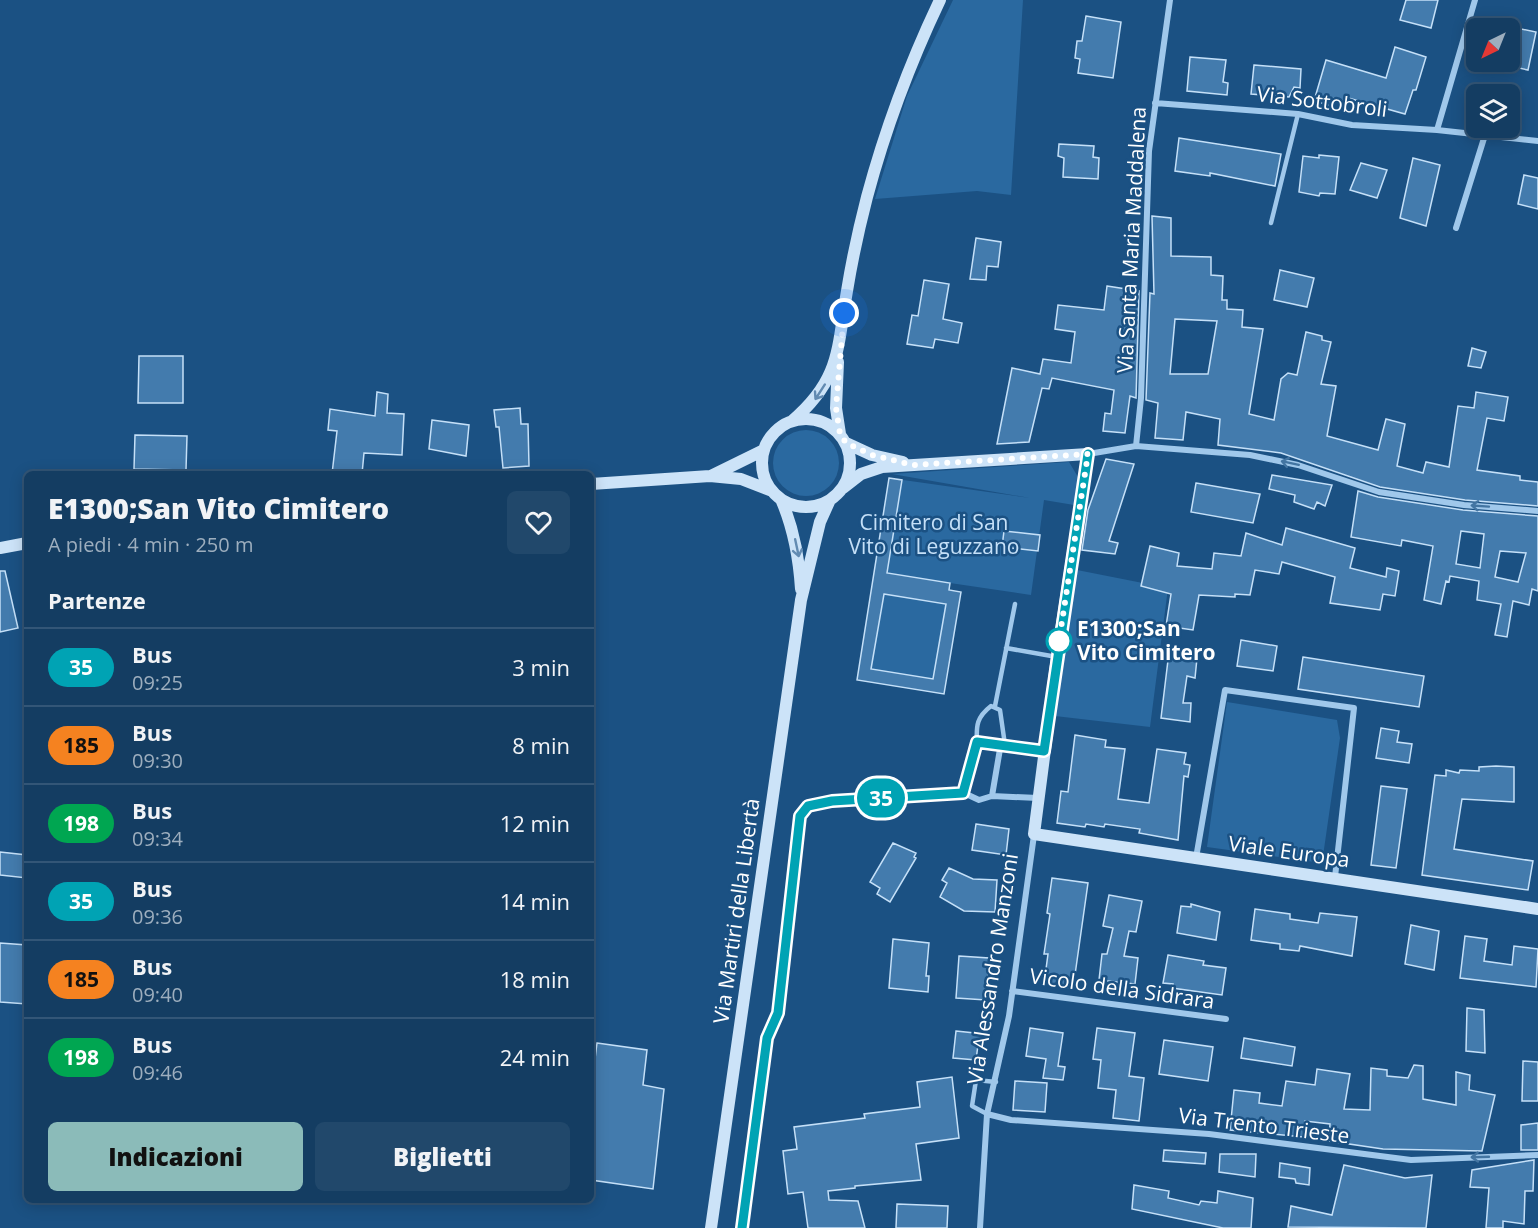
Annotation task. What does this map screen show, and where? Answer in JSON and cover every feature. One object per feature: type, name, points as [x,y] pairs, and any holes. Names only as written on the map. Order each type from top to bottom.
[{"type":"main road","points":[[843,488],[850,474],[851,458],[843,438],[836,408],[838,355],[847,291],[867,198],[903,89],[940,0]]},
{"type":"main road","points":[[776,495],[763,472],[764,450],[770,437],[811,405],[823,390],[838,355]]},
{"type":"main road","points":[[792,421],[809,419],[821,421],[843,438],[872,455],[913,465]]},
{"type":"main road","points":[[710,476],[764,450]]},
{"type":"main road","points":[[594,484],[710,476],[741,479],[805,508],[830,501],[855,477],[871,470],[913,465],[1088,454]]},
{"type":"main road","name":"Via Alessandro Manzoni","points":[[1034,834],[1057,657],[1088,454]]},
{"type":"main road","name":"Via Martiri della Libertà","points":[[776,495],[789,518],[799,555],[801,600]]},
{"type":"main road","name":"Via Martiri della Libertà","points":[[711,1228],[801,600],[820,522],[830,501]]},
{"type":"main road","points":[[0,548],[24,544]]},
{"type":"main road","name":"Viale Europa","points":[[1034,834],[1538,909]]},
{"type":"street","name":"Via Santa Maria Maddalena","points":[[1136,446],[1141,398],[1149,162],[1170,0]]},
{"type":"street","points":[[1437,130],[1475,0]]},
{"type":"street","name":"Via Sottobroli","points":[[1155,103],[1298,114],[1352,125],[1466,133]]},
{"type":"street","points":[[1456,228],[1484,138]]},
{"type":"street","name":"Via Sottobroli","points":[[1512,138],[1538,141]]},
{"type":"street","points":[[1088,454],[1136,446],[1250,455],[1298,465],[1379,492],[1464,505],[1538,511]]},
{"type":"street","points":[[1196,858],[1225,690],[1354,708],[1335,877]]},
{"type":"street","points":[[963,793],[977,742],[1044,751]]},
{"type":"street","points":[[992,796],[1000,749],[996,743]]},
{"type":"street","points":[[742,1228],[767,1038],[778,1013],[800,816],[808,806],[832,801],[963,793],[979,800],[992,796],[1039,798]]},
{"type":"street","name":"Via Alessandro Manzoni","points":[[980,1228],[987,1114],[996,1082],[1012,991],[1034,834]]},
{"type":"street","name":"Vicolo della Sidrara","points":[[1012,991],[1227,1020]]},
{"type":"street","name":"Via Trento Trieste","points":[[987,1114],[1011,1120],[1209,1134],[1411,1160],[1538,1155]]},
{"type":"lane","points":[[1271,224],[1298,114]]},
{"type":"lane","points":[[1005,745],[1002,718],[995,706],[1015,604]]},
{"type":"lane","points":[[1006,648],[1057,657]]},
{"type":"lane","points":[[977,742],[976,724],[981,714],[991,706],[995,706]]},
{"type":"lane","points":[[987,1114],[972,1106],[976,1080],[996,1082]]},
{"type":"green space","points":[[953,0],[1023,0],[1011,195],[977,191],[875,199],[907,96]]},
{"type":"green space","points":[[806,430],[819,432],[834,445],[839,463],[837,476],[824,491],[806,496],[793,494],[778,481],[773,463],[775,450],[788,435]]},
{"type":"green space","name":"Cimitero di San Vito di Leguzzano","points":[[1069,462],[1078,477],[1074,505],[1044,500],[1031,595],[950,583],[949,590],[961,592],[944,694],[857,680],[889,478],[1030,498],[892,474]]},
{"type":"green space","points":[[1077,570],[1168,588],[1150,727],[1055,716]]},
{"type":"green space","points":[[1227,702],[1337,720],[1340,738],[1322,863],[1207,847]]},
{"type":"building","points":[[1406,0],[1438,0],[1431,28],[1400,20]]},
{"type":"building","points":[[1086,16],[1121,22],[1113,78],[1078,73],[1080,59],[1075,58],[1077,41],[1082,41]]},
{"type":"building","points":[[1520,29],[1536,32],[1528,70],[1520,68]]},
{"type":"building","points":[[1395,47],[1426,57],[1416,90],[1413,90],[1405,114],[1348,98],[1347,102],[1334,98],[1332,106],[1314,101],[1326,60],[1386,78]]},
{"type":"building","points":[[1190,57],[1226,60],[1223,82],[1228,83],[1227,95],[1187,91]]},
{"type":"building","points":[[1254,65],[1301,69],[1300,88],[1294,87],[1289,97],[1251,94]]},
{"type":"building","points":[[1179,138],[1281,154],[1275,186],[1210,173],[1210,176],[1175,171]]},
{"type":"building","points":[[1059,144],[1094,146],[1093,157],[1099,158],[1098,179],[1063,177],[1064,158],[1058,156]]},
{"type":"building","points":[[1319,155],[1339,157],[1335,194],[1320,193],[1319,196],[1299,192],[1303,156],[1319,158]]},
{"type":"building","points":[[1413,158],[1440,165],[1426,226],[1400,218]]},
{"type":"building","points":[[1361,163],[1387,170],[1377,198],[1350,190]]},
{"type":"building","points":[[1524,175],[1538,178],[1538,209],[1518,204]]},
{"type":"building","points":[[1152,216],[1171,218],[1171,256],[1211,257],[1211,275],[1223,276],[1222,300],[1227,300],[1227,309],[1243,310],[1242,327],[1263,329],[1249,414],[1274,420],[1281,379],[1288,373],[1297,375],[1306,332],[1322,336],[1322,340],[1331,342],[1321,384],[1336,386],[1327,436],[1378,450],[1386,419],[1405,424],[1397,466],[1423,473],[1426,462],[1449,467],[1458,406],[1474,408],[1476,392],[1508,397],[1504,421],[1487,418],[1477,470],[1520,476],[1520,480],[1538,482],[1538,506],[1465,500],[1380,487],[1281,453],[1218,445],[1220,419],[1186,412],[1183,440],[1155,438],[1158,403],[1146,400],[1150,293],[1154,294]],"holes":[[[1175,319],[1217,321],[1208,374],[1170,374]]]},
{"type":"building","points":[[976,238],[1001,242],[998,267],[987,266],[986,280],[970,279]]},
{"type":"building","points":[[1280,270],[1314,278],[1307,307],[1274,300]]},
{"type":"building","points":[[924,280],[949,284],[943,319],[962,323],[958,343],[935,339],[933,348],[907,344],[912,315],[918,316]]},
{"type":"building","points":[[1107,286],[1139,291],[1136,398],[1130,396],[1125,433],[1103,431],[1105,413],[1111,414],[1114,390],[1052,378],[1049,389],[1042,388],[1029,442],[997,444],[1012,368],[1040,374],[1043,359],[1071,363],[1075,332],[1055,329],[1058,305],[1104,310]]},
{"type":"building","points":[[1472,348],[1486,352],[1481,368],[1468,366]]},
{"type":"building","points":[[139,356],[183,356],[183,403],[138,403]]},
{"type":"building","points":[[377,392],[388,394],[387,413],[404,414],[402,455],[364,453],[362,471],[332,471],[337,431],[328,430],[330,409],[375,416]]},
{"type":"building","points":[[520,408],[521,424],[528,424],[529,466],[503,468],[499,427],[496,427],[494,410]]},
{"type":"building","points":[[432,420],[469,425],[466,456],[429,449]]},
{"type":"building","points":[[135,435],[187,436],[186,470],[134,469]]},
{"type":"building","points":[[1106,459],[1134,464],[1109,541],[1118,543],[1115,554],[1082,550],[1088,510]]},
{"type":"building","points":[[1272,475],[1332,485],[1325,506],[1317,502],[1314,509],[1294,502],[1295,495],[1269,489]]},
{"type":"building","points":[[889,478],[902,480],[887,573],[950,583],[949,590],[961,592],[944,694],[857,680]],"holes":[[[884,594],[946,604],[933,679],[871,669]]]},
{"type":"building","points":[[1196,483],[1260,494],[1253,523],[1191,512]]},
{"type":"building","points":[[1358,491],[1378,497],[1463,510],[1538,516],[1538,591],[1532,589],[1529,605],[1513,601],[1507,637],[1495,635],[1501,604],[1477,600],[1479,581],[1450,576],[1449,582],[1446,581],[1441,604],[1424,600],[1433,546],[1402,540],[1401,546],[1351,537]],"holes":[[[1461,531],[1484,534],[1480,568],[1456,564]],[[1500,551],[1526,553],[1518,582],[1495,577]]]},
{"type":"building","points":[[1286,528],[1355,548],[1350,568],[1386,577],[1387,568],[1399,571],[1395,596],[1383,594],[1380,610],[1330,603],[1335,577],[1282,562],[1279,574],[1255,570],[1250,595],[1235,594],[1235,597],[1199,595],[1193,630],[1166,626],[1171,594],[1141,586],[1150,546],[1179,553],[1177,566],[1212,569],[1214,553],[1241,556],[1246,533],[1282,545]]},
{"type":"building","points":[[1004,531],[1040,535],[1038,551],[1002,547]]},
{"type":"building","points":[[0,571],[5,571],[18,628],[0,632]]},
{"type":"building","points":[[1241,640],[1277,646],[1273,671],[1237,666]]},
{"type":"building","points":[[1169,652],[1197,658],[1195,678],[1187,676],[1183,703],[1191,703],[1190,722],[1161,718]]},
{"type":"building","points":[[1303,657],[1424,676],[1419,707],[1298,689]]},
{"type":"building","points":[[1381,728],[1399,731],[1397,742],[1412,744],[1409,763],[1376,758]]},
{"type":"building","points":[[1075,735],[1106,740],[1105,747],[1125,749],[1118,799],[1149,803],[1157,749],[1186,753],[1184,764],[1190,765],[1188,777],[1184,776],[1178,840],[1139,833],[1140,829],[1105,824],[1104,827],[1086,824],[1085,827],[1057,823],[1061,791],[1068,792]]},
{"type":"building","points":[[1479,767],[1514,767],[1514,802],[1462,799],[1454,849],[1533,861],[1528,890],[1422,875],[1435,775],[1446,776],[1446,770],[1459,773],[1460,770],[1479,771]]},
{"type":"building","points":[[1381,786],[1407,789],[1396,868],[1371,865]]},
{"type":"building","points":[[976,824],[1009,829],[1006,855],[972,850]]},
{"type":"building","points":[[893,843],[916,853],[914,857],[916,858],[890,902],[877,894],[880,888],[870,882]]},
{"type":"building","points":[[0,852],[24,855],[24,878],[0,875]]},
{"type":"building","points":[[949,868],[973,879],[997,880],[995,912],[964,911],[940,897],[947,883],[942,880]]},
{"type":"building","points":[[1052,878],[1088,883],[1073,989],[1044,984],[1048,954],[1044,954],[1050,914],[1047,913]]},
{"type":"building","points":[[1109,895],[1142,901],[1136,932],[1129,931],[1124,956],[1138,958],[1135,984],[1099,980],[1102,954],[1107,954],[1113,928],[1103,926]]},
{"type":"building","points":[[1191,904],[1220,912],[1216,940],[1177,933],[1181,906],[1191,907]]},
{"type":"building","points":[[1255,909],[1290,914],[1290,919],[1318,923],[1320,913],[1357,917],[1352,956],[1300,946],[1299,951],[1280,949],[1280,944],[1251,940]]},
{"type":"building","points":[[1411,925],[1439,931],[1434,970],[1405,964]]},
{"type":"building","points":[[1465,936],[1487,939],[1484,961],[1512,965],[1514,946],[1538,949],[1536,987],[1460,978]]},
{"type":"building","points":[[893,939],[929,943],[926,976],[929,976],[928,992],[889,988]]},
{"type":"building","points":[[0,943],[24,945],[24,1004],[0,1002]]},
{"type":"building","points":[[1168,955],[1204,961],[1203,965],[1226,968],[1222,995],[1172,988],[1173,984],[1163,983]]},
{"type":"building","points":[[959,956],[989,958],[986,1000],[956,998]]},
{"type":"building","points":[[1467,1008],[1484,1010],[1485,1053],[1466,1051]]},
{"type":"building","points":[[1030,1028],[1063,1033],[1058,1066],[1065,1067],[1063,1080],[1043,1078],[1046,1059],[1026,1056]]},
{"type":"building","points":[[1097,1028],[1135,1033],[1129,1076],[1144,1078],[1139,1121],[1113,1118],[1116,1090],[1098,1088],[1101,1060],[1093,1059]]},
{"type":"building","points":[[956,1031],[984,1034],[982,1046],[978,1045],[976,1060],[953,1058]]},
{"type":"building","points":[[1244,1038],[1295,1047],[1292,1066],[1241,1058]]},
{"type":"building","points":[[1164,1040],[1213,1047],[1208,1081],[1159,1074]]},
{"type":"building","points":[[597,1043],[647,1050],[643,1085],[664,1089],[653,1189],[594,1180],[594,1067]]},
{"type":"building","points":[[1523,1061],[1538,1062],[1538,1101],[1522,1101]]},
{"type":"building","points":[[1414,1065],[1423,1066],[1423,1099],[1456,1105],[1456,1072],[1470,1075],[1469,1090],[1495,1095],[1482,1151],[1383,1149],[1329,1141],[1330,1124],[1305,1121],[1303,1137],[1230,1130],[1234,1090],[1260,1093],[1259,1103],[1282,1106],[1286,1081],[1315,1085],[1317,1069],[1350,1074],[1344,1109],[1370,1110],[1371,1068],[1387,1070],[1387,1076],[1408,1078]]},
{"type":"building","points":[[952,1077],[959,1138],[916,1144],[921,1180],[828,1191],[829,1200],[858,1201],[865,1228],[808,1228],[803,1192],[788,1194],[783,1151],[797,1149],[794,1127],[865,1118],[864,1114],[920,1107],[917,1082]]},
{"type":"building","points":[[1015,1081],[1047,1083],[1045,1112],[1013,1110]]},
{"type":"building","points":[[1538,1123],[1538,1150],[1521,1150],[1521,1125]]},
{"type":"building","points":[[1164,1150],[1206,1153],[1205,1164],[1163,1161]]},
{"type":"building","points":[[1220,1154],[1256,1154],[1255,1177],[1219,1172]]},
{"type":"building","points":[[1534,1160],[1533,1191],[1525,1191],[1524,1224],[1503,1221],[1503,1228],[1486,1228],[1489,1188],[1470,1187],[1472,1170]]},
{"type":"building","points":[[1280,1163],[1310,1168],[1309,1185],[1296,1183],[1295,1179],[1279,1177]]},
{"type":"building","points":[[1344,1165],[1405,1178],[1432,1175],[1426,1228],[1288,1227],[1291,1206],[1332,1215]]},
{"type":"building","points":[[1134,1185],[1169,1191],[1168,1198],[1199,1205],[1201,1201],[1217,1203],[1218,1191],[1253,1198],[1251,1228],[1223,1228],[1132,1209]]},
{"type":"building","points":[[897,1204],[948,1206],[947,1228],[896,1228]]},
{"type":"bus line","name":"35","points":[[742,1228],[767,1038],[778,1013],[800,816],[808,806],[832,801],[963,793],[977,742],[1044,751],[1088,454]]},
{"type":"place","name":"E1300;San Vito Cimitero","points":[[1059,641]]},
{"type":"route","points":[[844,313],[838,355],[836,408],[840,434],[846,443],[872,455],[913,465],[1088,454],[1059,641]]}]
